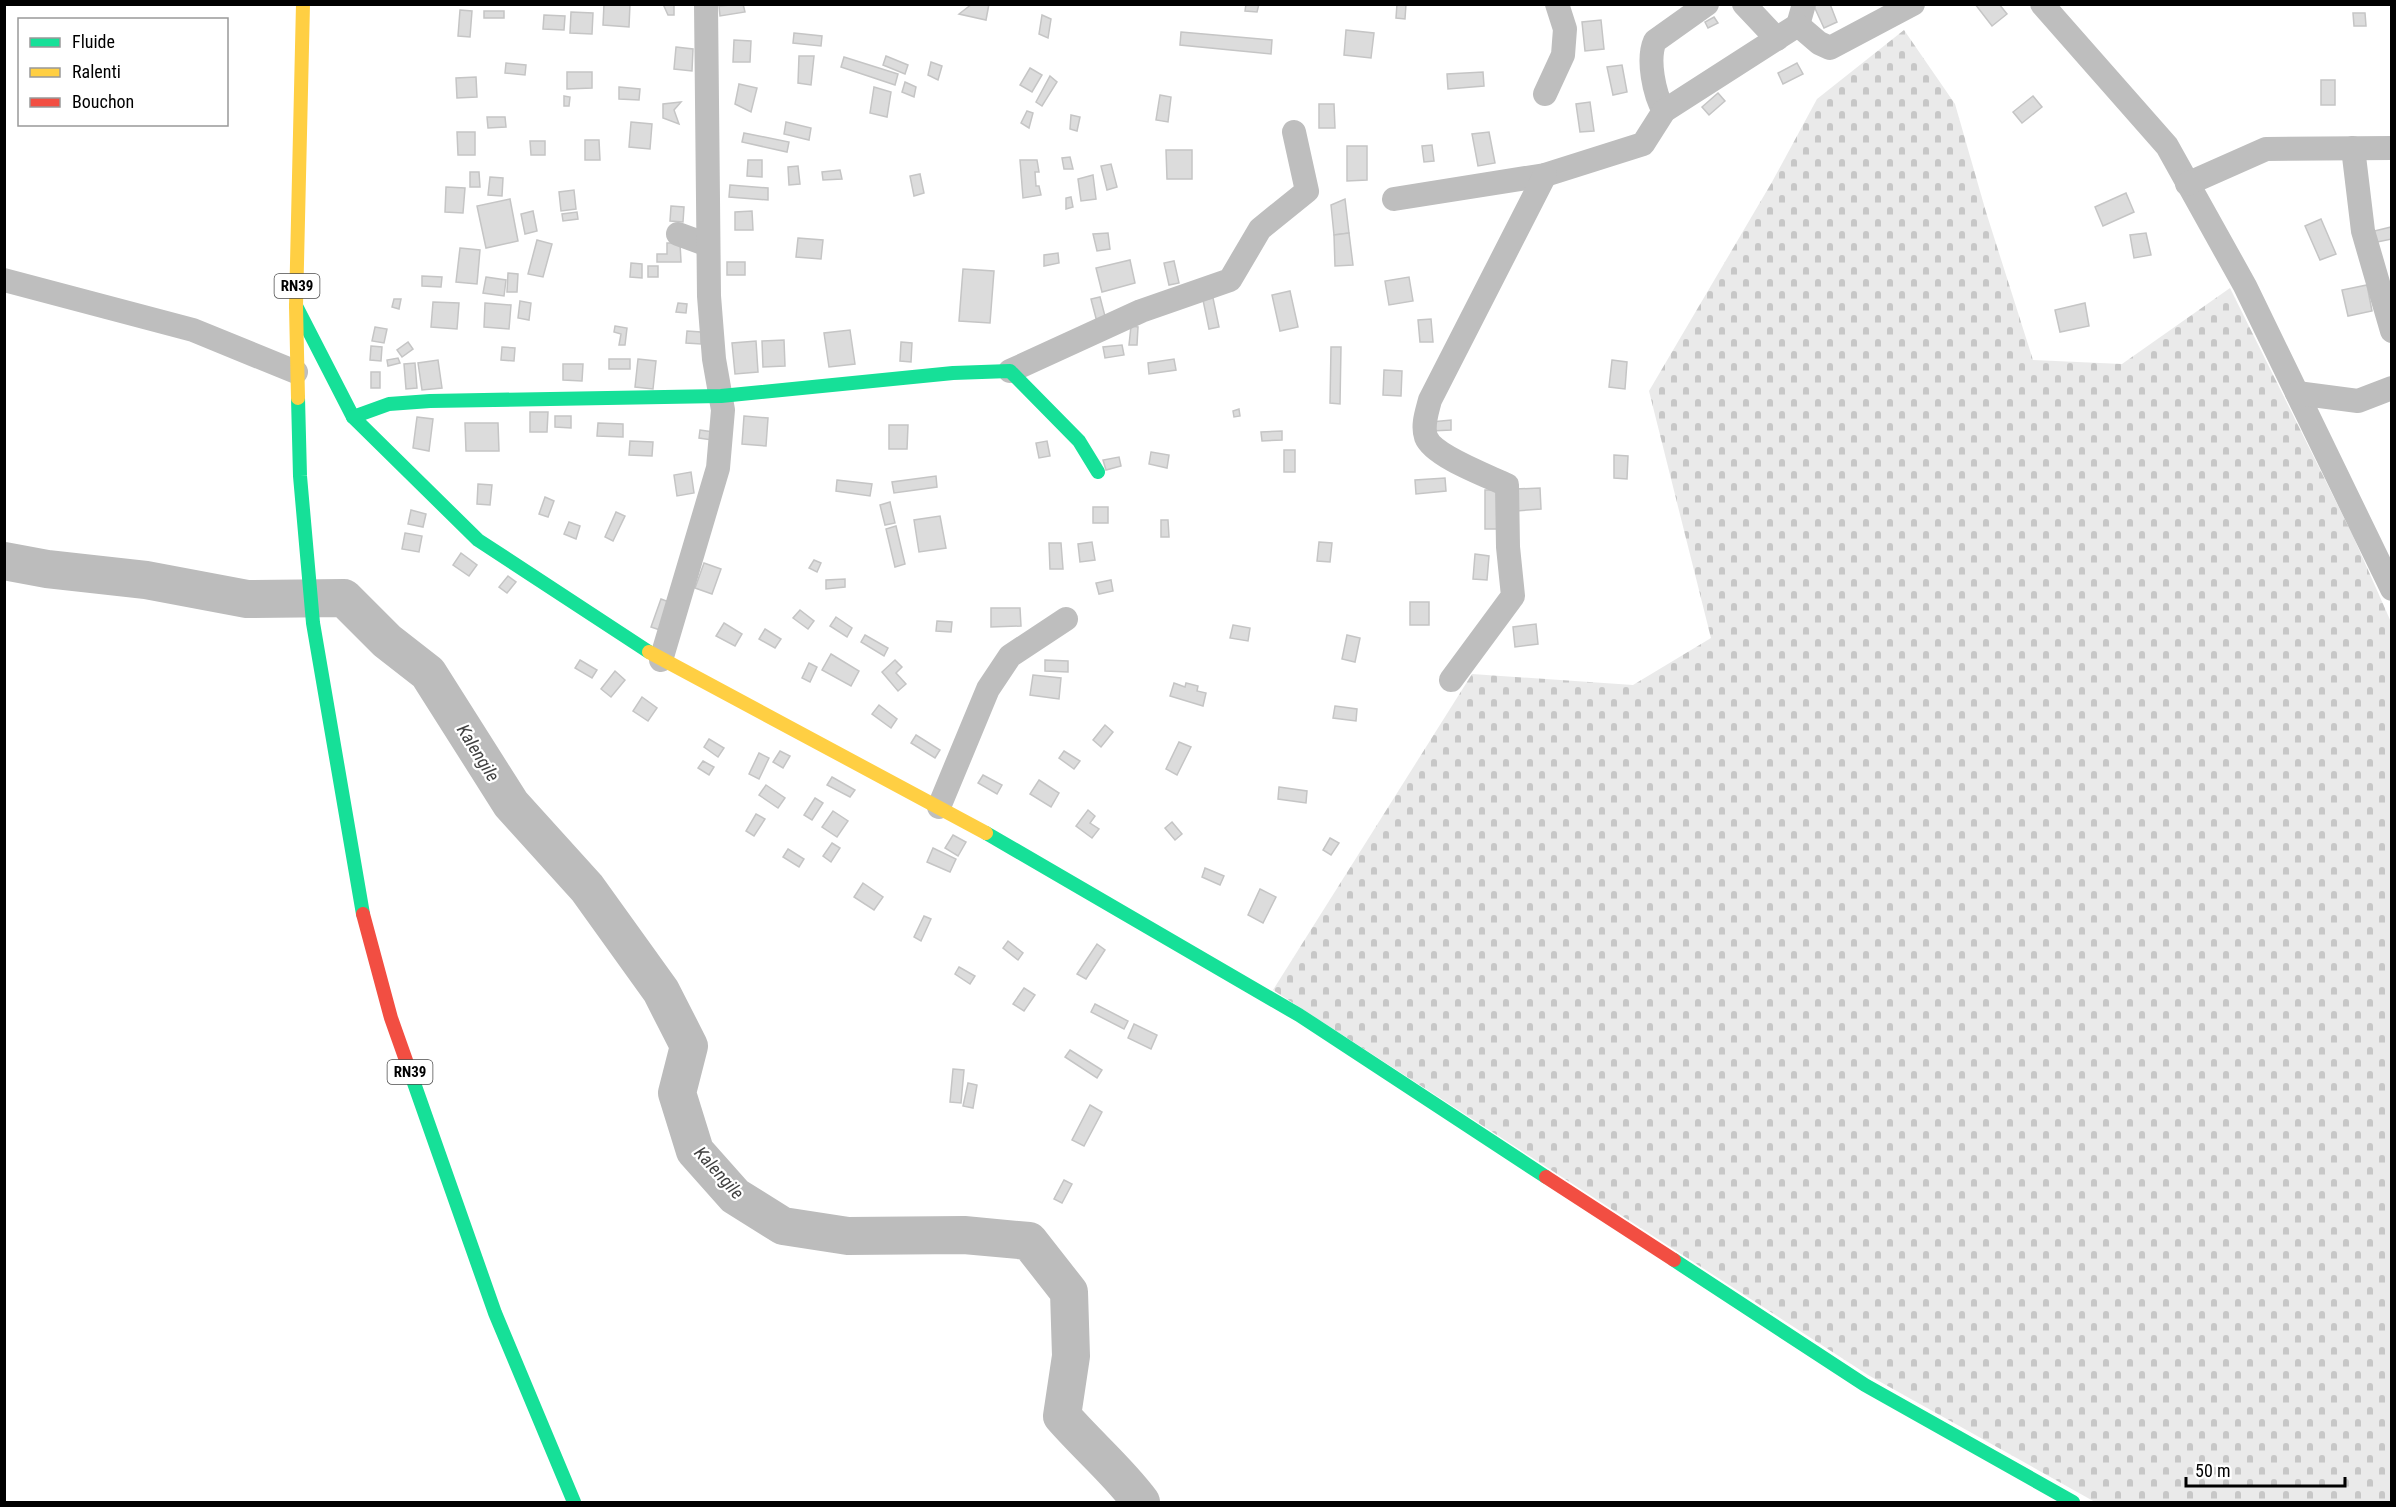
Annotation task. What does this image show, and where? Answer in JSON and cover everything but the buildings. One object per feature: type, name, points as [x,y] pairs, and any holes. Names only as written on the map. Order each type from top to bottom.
[{"type":"main road","name":"RN39","points":[[303,4],[296,372],[306,566],[313,623],[360,904],[391,1018],[495,1313],[574,1503]]},
{"type":"main road","points":[[296,306],[353,417],[478,540],[661,660],[939,807],[1299,1015],[1865,1385],[2073,1503]]},
{"type":"main road","points":[[353,417],[390,404],[430,401],[721,396],[952,373],[1010,371],[1079,441],[1098,472]]},
{"type":"street","points":[[661,660],[689,574],[718,468],[723,410],[709,296],[706,4]]},
{"type":"street","points":[[1545,94],[1563,55],[1565,29],[1557,4]]},
{"type":"street","points":[[1664,111],[1659,103],[1654,73],[1652,48],[1655,40],[1707,4]]},
{"type":"street","points":[[1744,4],[1777,39]]},
{"type":"street","points":[[1394,199],[1545,175],[1642,144],[1664,111],[1777,39],[1801,15],[1819,43],[1830,48],[1913,4]]},
{"type":"street","points":[[2042,4],[2168,146],[2187,184],[2246,286],[2391,589]]},
{"type":"street","points":[[1010,371],[1141,311],[1230,280],[1260,229],[1307,191],[1294,132]]},
{"type":"street","points":[[2353,148],[2363,231],[2391,331]]},
{"type":"street","points":[[2187,184],[2266,149],[2391,148]]},
{"type":"street","points":[[1451,680],[1513,596],[1508,547],[1507,485],[1436,450],[1426,438],[1424,421],[1430,400],[1545,175]]},
{"type":"street","points":[[678,234],[708,245]]},
{"type":"street","points":[[4,280],[193,330],[296,372]]},
{"type":"street","points":[[2297,393],[2358,401],[2391,388]]},
{"type":"street","points":[[939,807],[987,689],[1010,656],[1066,619]]},
{"type":"green space","points":[[1904,30],[1955,104],[1986,212],[2033,360],[2122,364],[2230,288],[2353,536],[2391,622],[2391,1502],[2095,1502],[1868,1375],[1273,990],[1472,674],[1633,685],[1711,638],[1649,391],[1772,182],[1817,99]]},
{"type":"waterway","name":"Kalengile","points":[[4,561],[47,569],[146,580],[247,599],[344,598],[387,641],[428,673],[511,804],[587,888],[661,991],[689,1046],[677,1093],[695,1151],[735,1196],[783,1226],[848,1236],[964,1235],[1029,1241],[1069,1292],[1071,1356],[1062,1416],[1141,1502]]},
{"type":"traffic: fast","points":[[296,306],[353,417],[478,540],[649,652]]},
{"type":"traffic: fast","points":[[353,417],[389,404],[430,401],[721,396],[953,373],[1010,371],[1079,441],[1098,472]]},
{"type":"traffic: fast","points":[[298,398],[300,476],[313,623],[363,914]]},
{"type":"traffic: fast","points":[[986,833],[1299,1015],[1546,1177]]},
{"type":"traffic: fast","points":[[408,1066],[495,1313],[574,1502]]},
{"type":"traffic: fast","points":[[1674,1260],[1865,1385],[2073,1502]]},
{"type":"traffic: slow","points":[[298,398],[296,306],[303,4]]},
{"type":"traffic: slow","points":[[649,652],[986,833]]},
{"type":"traffic: jam","points":[[363,914],[391,1018],[408,1066]]},
{"type":"traffic: jam","points":[[1546,1177],[1674,1260]]}]
